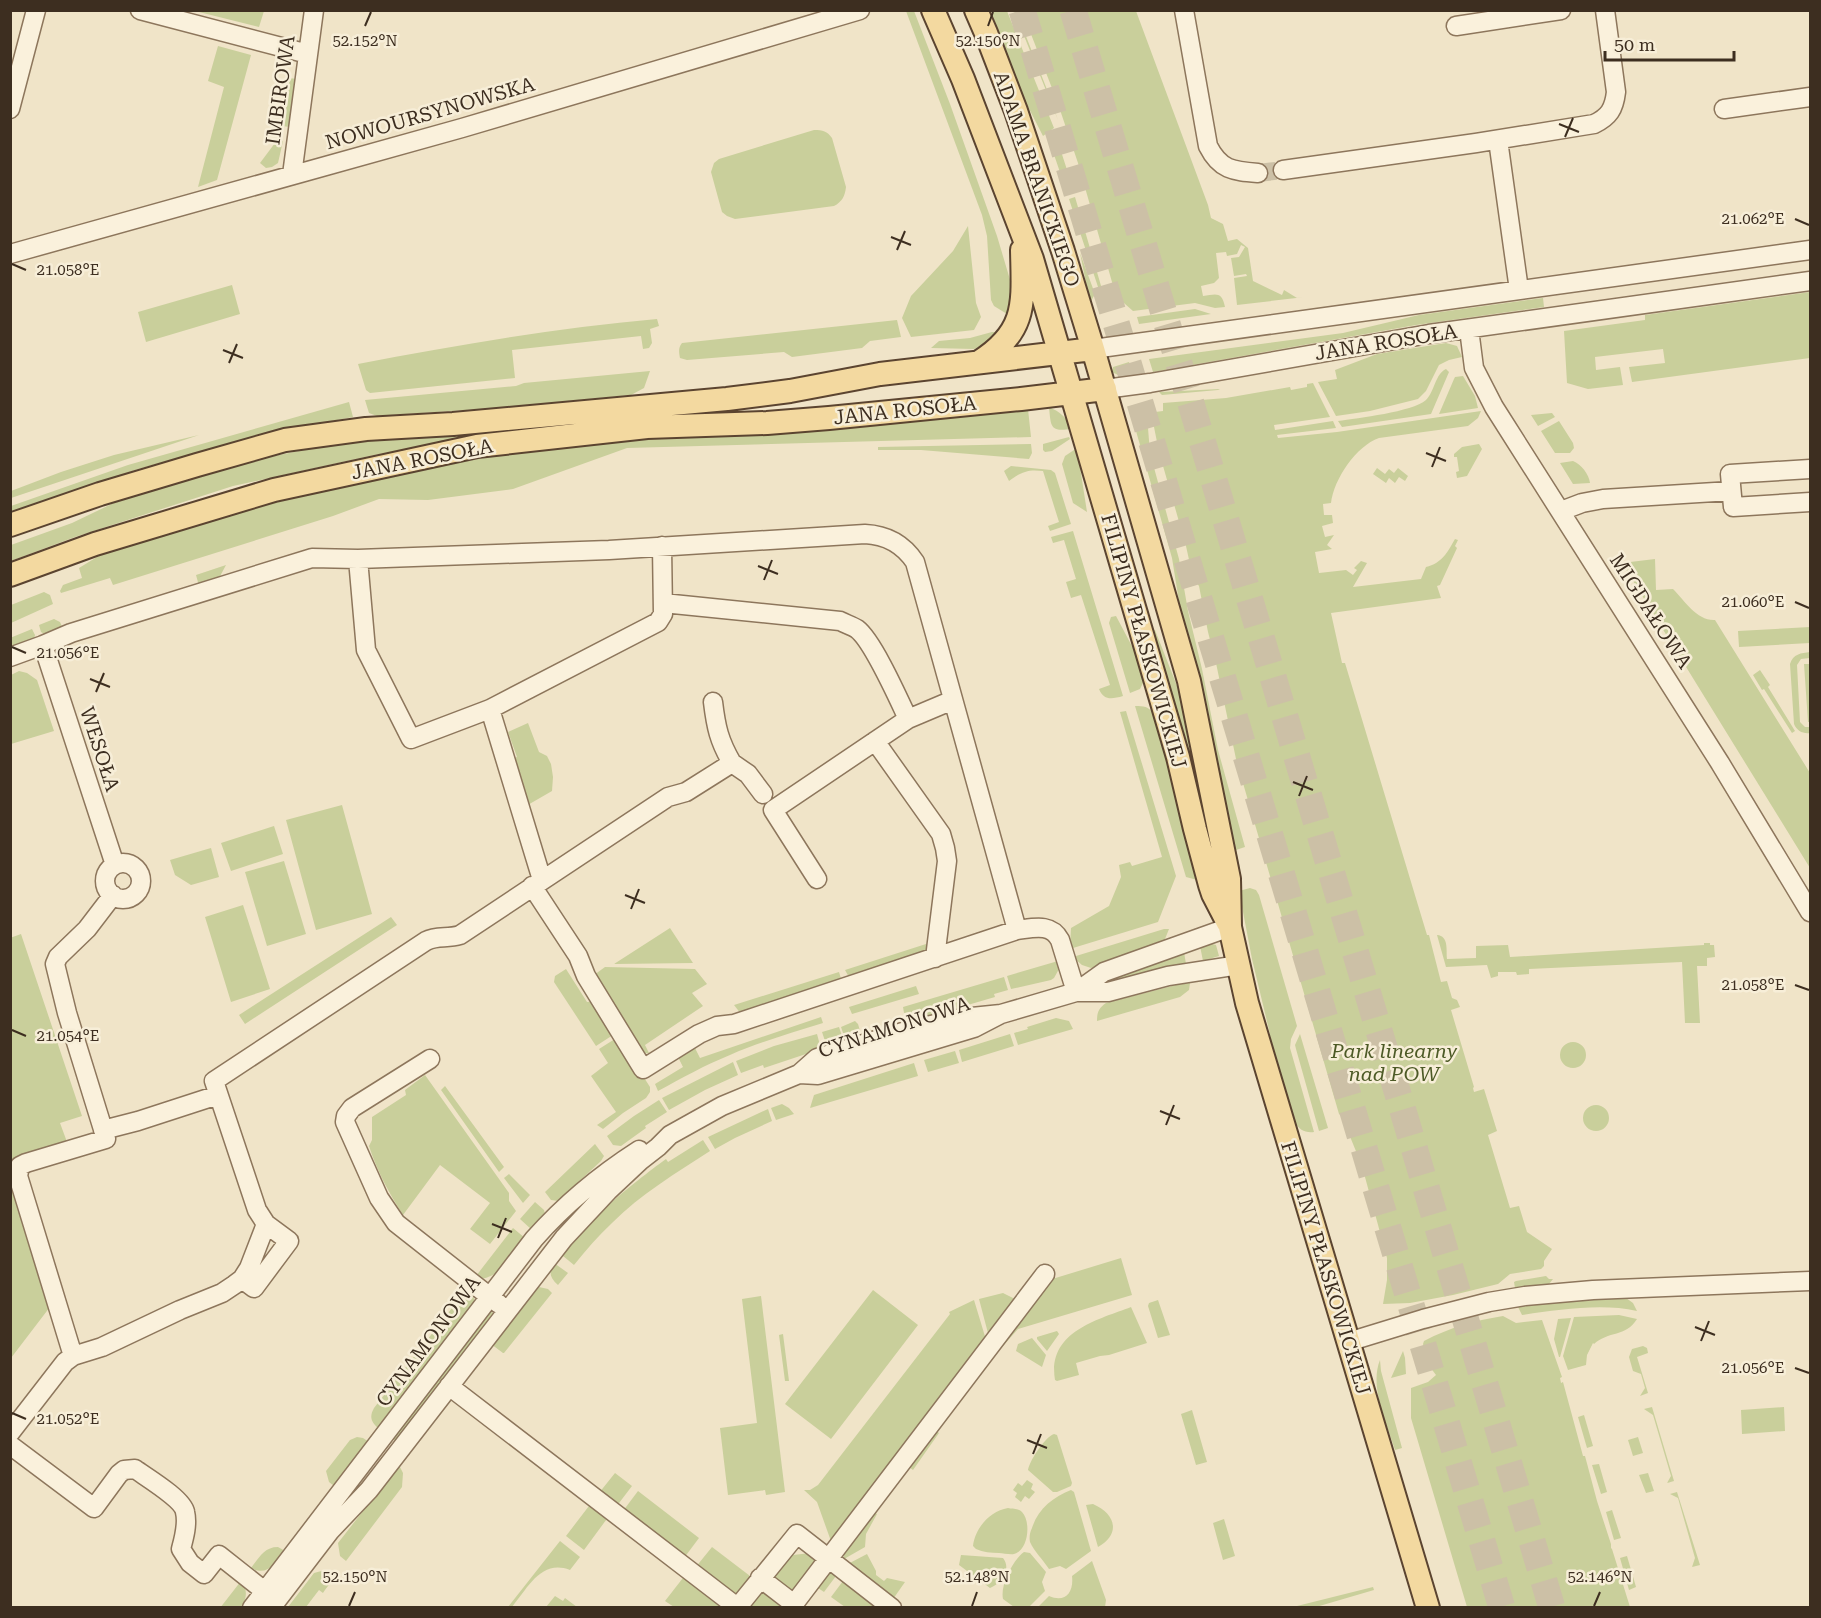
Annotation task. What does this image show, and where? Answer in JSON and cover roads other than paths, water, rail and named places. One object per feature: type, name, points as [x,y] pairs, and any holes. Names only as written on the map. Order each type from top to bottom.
[{"type":"main road","name":"ADAMA BRANICKIEGO","points":[[933,10],[963,79],[1022,231],[1061,353]]},
{"type":"main road","name":"ADAMA BRANICKIEGO","points":[[976,10],[1025,137],[1093,349]]},
{"type":"main road","name":"ADAMA BRANICKIEGO","points":[[978,363],[1004,343],[1021,312],[1023,297],[1022,231]]},
{"type":"main road","name":"JANA ROSOŁA","points":[[10,525],[100,494],[285,441],[366,429],[453,424],[727,399],[790,391],[880,374],[1093,349]]},
{"type":"main road","name":"FILIPINY PŁASKOWICKIEJ","points":[[1093,349],[1194,699],[1229,879],[1230,927],[1247,1003],[1428,1608]]},
{"type":"main road","name":"FILIPINY PŁASKOWICKIEJ","points":[[1061,353],[1178,757],[1210,885],[1230,927]]},
{"type":"main road","name":"JANA ROSOŁA","points":[[10,575],[95,544],[274,490],[477,447],[647,427],[785,422],[1105,389]]},
{"type":"street","points":[[10,109],[36,10]]},
{"type":"street","points":[[140,10],[308,54]]},
{"type":"street","name":"IMBIROWA","points":[[292,175],[314,10]]},
{"type":"street","name":"NOWOURSYNOWSKA","points":[[10,254],[462,128],[860,10]]},
{"type":"street","points":[[1184,10],[1208,146],[1213,156],[1226,168],[1258,173]]},
{"type":"street","points":[[1456,26],[1562,10]]},
{"type":"street","points":[[1283,170],[1498,140],[1594,124],[1606,119],[1614,105],[1616,92],[1605,10]]},
{"type":"street","points":[[1724,108],[1810,97]]},
{"type":"street","points":[[1498,140],[1519,290]]},
{"type":"street","name":"JANA ROSOŁA","points":[[1093,349],[1810,250]]},
{"type":"street","name":"JANA ROSOŁA","points":[[1105,389],[1408,338],[1810,281]]},
{"type":"street","name":"MIGDAŁOWA","points":[[1469,329],[1472,358],[1480,381],[1497,411],[1720,763],[1810,912]]},
{"type":"street","points":[[1810,469],[1730,474],[1733,507],[1810,502]]},
{"type":"street","points":[[1561,511],[1582,503],[1603,499],[1731,491]]},
{"type":"street","points":[[10,657],[71,633],[312,558],[358,559],[875,535],[894,541],[915,562],[1017,930]]},
{"type":"street","points":[[358,559],[366,650],[411,739],[490,709],[658,622],[663,614],[662,546]]},
{"type":"street","points":[[663,603],[840,621],[851,626],[859,630],[872,648],[908,719]]},
{"type":"street","name":"WESOŁA","points":[[43,645],[115,865]]},
{"type":"street","points":[[817,879],[773,810],[908,719],[953,700]]},
{"type":"street","points":[[713,702],[721,745],[732,763],[748,774],[763,794]]},
{"type":"street","points":[[490,709],[537,883],[578,956],[586,976],[643,1069],[699,1034],[717,1026],[734,1024],[1017,930],[1045,927],[1056,933],[1076,992]]},
{"type":"street","points":[[875,741],[941,834],[945,848],[947,861],[934,958]]},
{"type":"street","points":[[103,1130],[216,1088],[426,941],[433,937],[450,938],[460,935],[668,797],[686,792],[732,763]]},
{"type":"street","points":[[128,863],[134,866],[138,871],[141,884],[138,891],[127,898],[113,896],[105,883],[109,869],[115,865],[128,863]]},
{"type":"street","points":[[73,1356],[18,1172],[20,1166],[26,1163],[106,1139],[67,1013],[55,964],[58,957],[87,929],[113,896]]},
{"type":"street","name":"CYNAMONOWA","points":[[1076,992],[1104,972],[1230,927]]},
{"type":"street","name":"CYNAMONOWA","points":[[252,1608],[270,1600],[369,1490],[572,1229],[608,1191],[670,1135],[722,1106],[799,1074],[818,1076],[974,1028],[1002,1014],[1076,992],[1108,992],[1168,976],[1239,965]]},
{"type":"street","points":[[430,1059],[352,1108],[345,1122],[379,1198],[390,1216],[413,1238],[507,1311]]},
{"type":"street","points":[[216,1088],[257,1210],[266,1224],[289,1241],[254,1288],[242,1279]]},
{"type":"street","name":"CYNAMONOWA","points":[[270,1600],[534,1239],[565,1206],[596,1179],[657,1138],[670,1135]]},
{"type":"street","points":[[10,1433],[65,1362],[73,1356],[102,1347],[222,1293],[242,1279],[249,1268],[266,1224]]},
{"type":"street","points":[[760,1578],[794,1604],[1044,1274]]},
{"type":"street","points":[[1348,1342],[1423,1319],[1490,1302],[1525,1296],[1593,1290],[1810,1281]]},
{"type":"street","points":[[449,1386],[737,1607],[797,1534],[892,1608]]},
{"type":"street","points":[[10,1445],[94,1508],[119,1474],[124,1470],[135,1469],[182,1505],[185,1512],[185,1533],[181,1550],[190,1563],[204,1574],[219,1555],[270,1600]]},
{"type":"tunnel","points":[[1022,10],[1502,1608]]},
{"type":"tunnel","points":[[1073,10],[1552,1608]]},
{"type":"tunnel","points":[[1258,173],[1283,170]]},
{"type":"park label","name":"Park linearny nad POW","points":[[1394,1062]]}]
